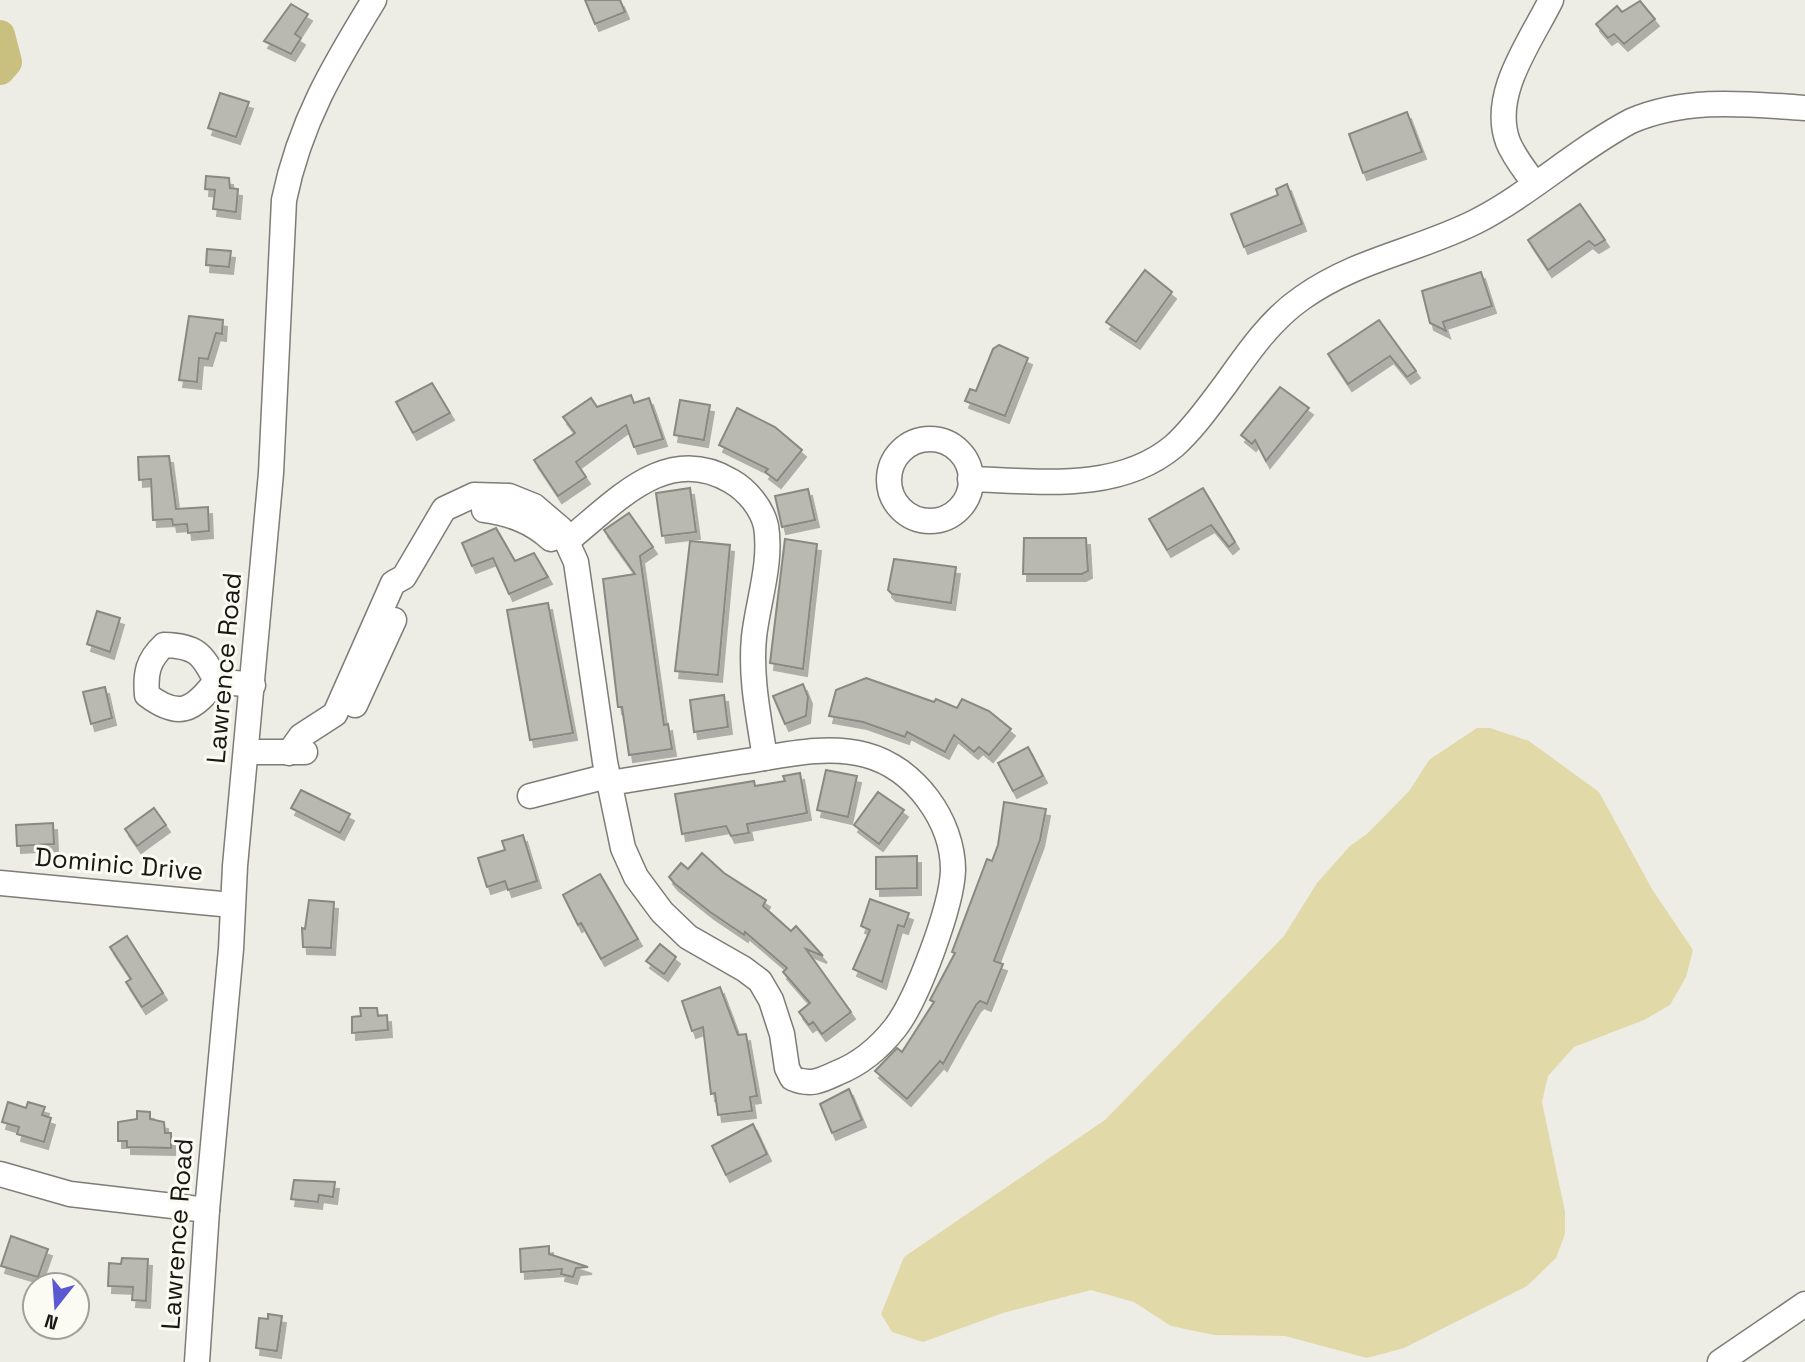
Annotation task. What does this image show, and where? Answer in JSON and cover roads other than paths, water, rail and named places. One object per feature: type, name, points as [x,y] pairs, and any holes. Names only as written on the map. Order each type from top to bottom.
[{"type":"street","name":"Lawrence Road","points":[[197,1362],[232,905],[271,473],[284,200],[291,162],[320,90],[374,0]]},
{"type":"street","points":[[1534,183],[1511,150],[1503,114],[1512,78],[1551,0]]},
{"type":"street","points":[[970,479],[1069,481],[1097,479],[1139,468],[1157,458],[1189,430],[1266,331],[1301,299],[1358,265],[1477,221],[1611,132],[1652,112],[1700,103],[1805,108]]},
{"type":"street","points":[[571,552],[650,477],[666,470],[683,467],[719,473],[748,494],[765,524],[768,547],[753,663],[765,758]]},
{"type":"street","points":[[246,752],[307,752],[345,726],[409,586],[404,577],[444,509],[474,495],[509,496],[541,511],[561,529],[571,552],[609,779],[623,848],[636,877],[662,912],[688,937],[760,981],[771,999],[787,1068],[793,1078],[803,1083],[816,1083],[870,1054],[895,1027],[910,1003],[933,946],[949,893],[952,852],[947,832],[935,809],[915,785],[890,765],[867,755],[841,751],[807,752],[609,779],[530,796]]},
{"type":"street","points":[[216,681],[253,685]]},
{"type":"street","name":"Dominic Drive","points":[[0,883],[232,905]]},
{"type":"street","points":[[0,1174],[70,1194],[207,1210]]},
{"type":"street","points":[[1720,1362],[1805,1304]]},
{"type":"waterway","points":[[0,35],[7,62],[0,70]]}]
